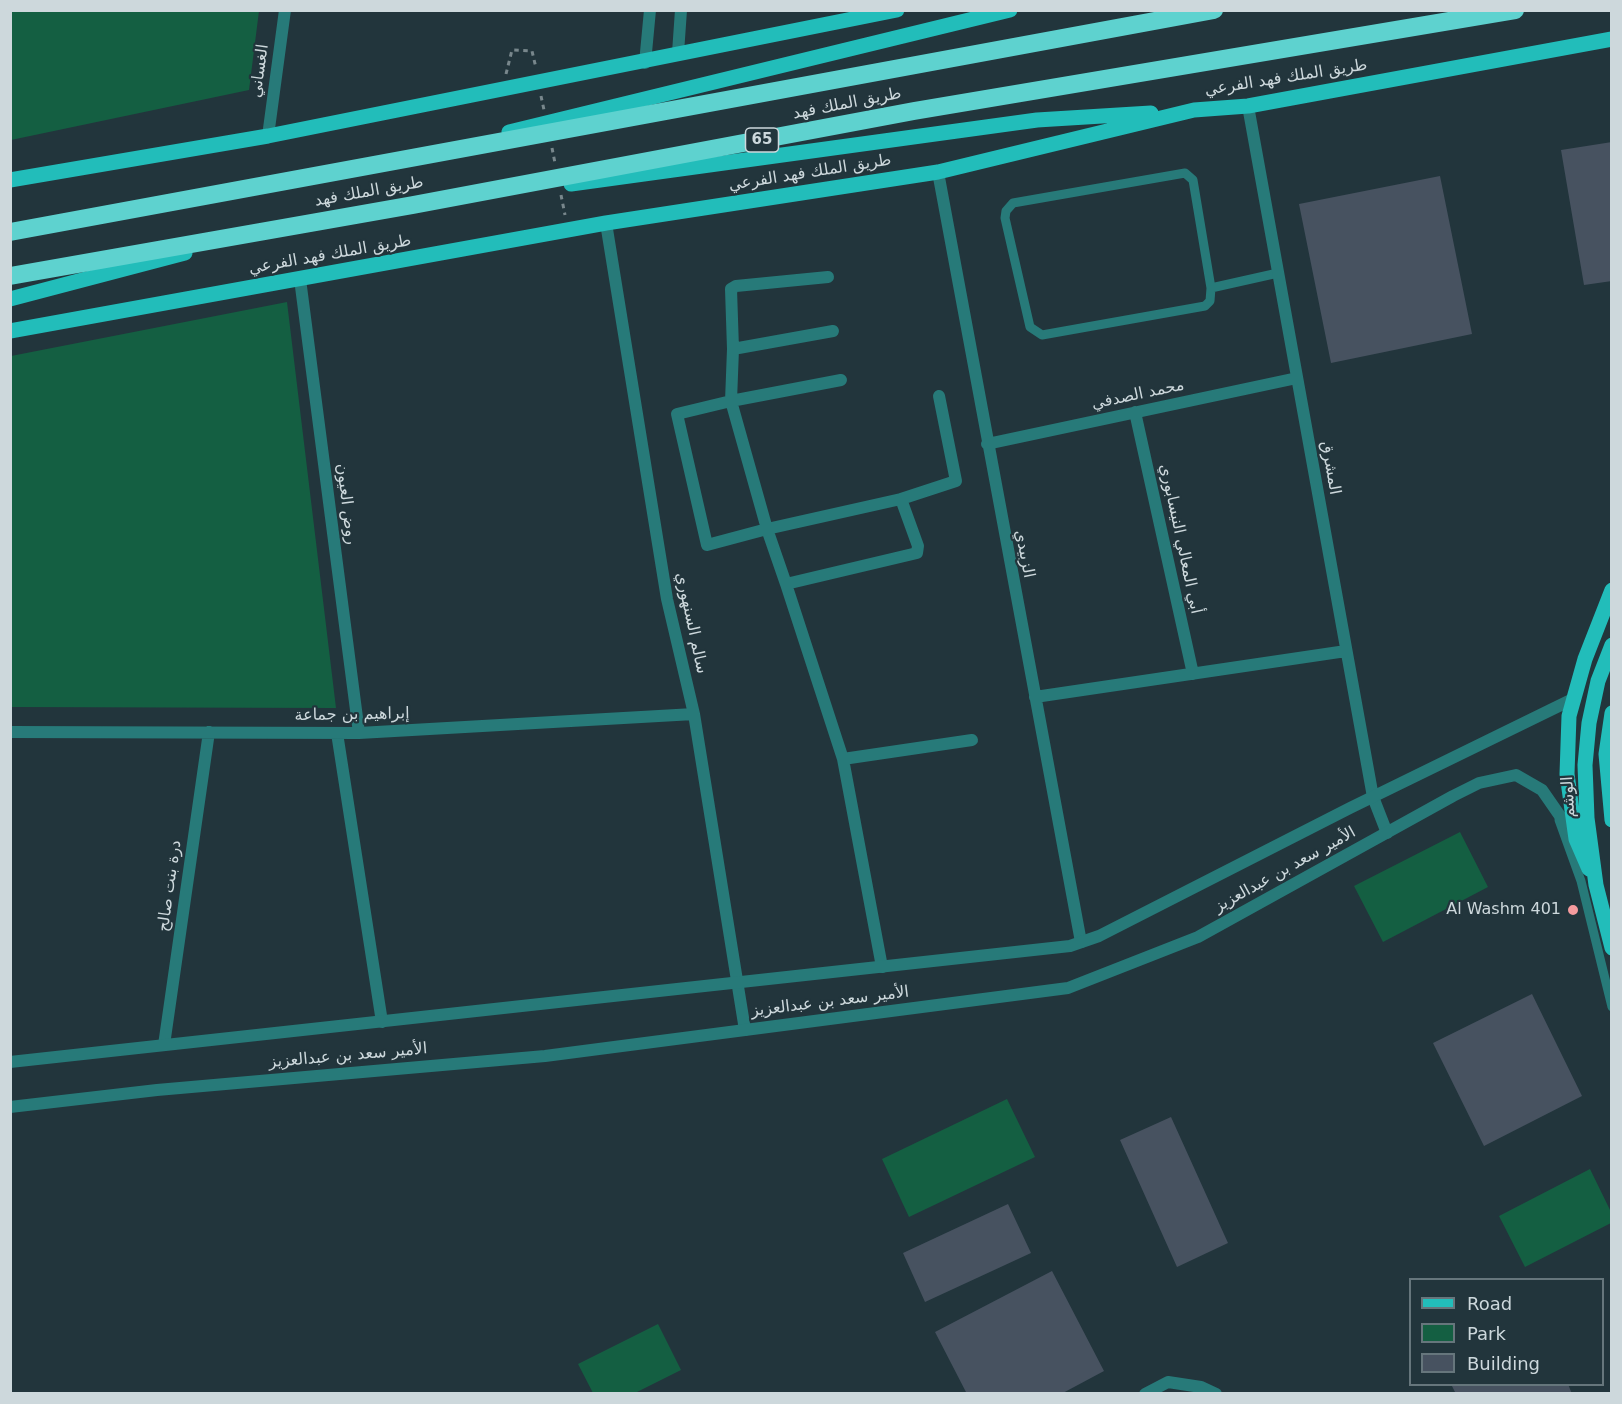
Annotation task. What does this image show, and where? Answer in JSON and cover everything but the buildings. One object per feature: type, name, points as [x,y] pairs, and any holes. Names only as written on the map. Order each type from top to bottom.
[{"type":"highway","name":"طريق الملك فهد","points":[[10,232],[1214,10]]},
{"type":"highway","name":"طريق الملك فهد","points":[[10,276],[413,205],[914,111],[1515,10]]},
{"type":"main road","points":[[10,180],[268,136],[645,63],[678,53],[897,10]]},
{"type":"main road","points":[[400,160],[1010,10]]},
{"type":"main road","name":"طريق الملك فهد الفرعي","points":[[10,332],[606,223],[938,172],[1194,110],[1248,106],[1548,51],[1611,37]]},
{"type":"main road","points":[[413,205],[1037,120],[1194,110]]},
{"type":"main road","points":[[10,226],[71,221]]},
{"type":"main road","points":[[10,299],[287,226]]},
{"type":"main road","points":[[1596,885],[1576,839],[1567,774],[1569,716],[1585,659],[1611,590]]},
{"type":"main road","name":"الوشم","points":[[1611,645],[1598,681],[1589,723],[1585,765],[1587,818],[1596,885],[1611,948]]},
{"type":"main road","points":[[1611,713],[1606,754],[1611,820]]},
{"type":"street","name":"الغساني","points":[[268,136],[285,10]]},
{"type":"street","points":[[645,63],[650,10]]},
{"type":"street","points":[[678,53],[681,10]]},
{"type":"street","name":"المشرق","points":[[1248,106],[1373,798],[1387,833]]},
{"type":"street","name":"الزبيدي","points":[[938,172],[1081,942]]},
{"type":"street","name":"سالم السنهوري","points":[[606,223],[667,599],[694,714],[745,1030]]},
{"type":"street","points":[[828,277],[736,286],[731,289],[733,349],[731,401],[767,529],[843,759],[882,967]]},
{"type":"street","name":"روض العيون","points":[[300,279],[359,733]]},
{"type":"street","points":[[733,349],[833,332]]},
{"type":"street","name":"محمد الصدفي","points":[[987,444],[1297,378]]},
{"type":"street","points":[[841,380],[731,401],[681,412],[676,416],[704,542],[707,545],[715,545],[767,529],[901,499],[956,481],[939,396]]},
{"type":"street","name":"أبي المعالي النيسابوري","points":[[1135,412],[1193,674]]},
{"type":"street","points":[[786,584],[917,554],[918,546],[901,499]]},
{"type":"street","points":[[1035,697],[1346,651]]},
{"type":"street","name":"الأمير سعد بن عبدالعزيز","points":[[10,1062],[1070,946],[1099,936],[1574,699]]},
{"type":"street","name":"إبراهيم بن جماعة","points":[[10,732],[359,733],[694,714]]},
{"type":"street","name":"درة بنت صالح","points":[[164,1045],[208,732]]},
{"type":"street","points":[[337,733],[382,1022]]},
{"type":"street","points":[[843,759],[972,740]]},
{"type":"street","name":"الأمير سعد بن عبدالعزيز","points":[[10,1107],[157,1090],[545,1056],[1068,988],[1198,937],[1479,783],[1516,775],[1542,790],[1576,839]]},
{"type":"street","points":[[1145,1394],[1168,1382],[1201,1387],[1216,1394]]},
{"type":"lane","points":[[1185,173],[1193,180],[1211,288],[1210,301],[1205,306],[1042,334],[1035,332],[1030,327],[1005,218],[1006,211],[1013,203],[1185,173]]},
{"type":"lane","points":[[1211,288],[1278,273]]},
{"type":"lane","points":[[1554,807],[1581,881],[1611,1007]]},
{"type":"path","points":[[512,50],[532,51]]},
{"type":"green space","points":[[10,11],[259,11],[249,90],[11,140]]},
{"type":"green space","points":[[287,302],[336,708],[11,707],[11,356]]},
{"type":"green space","points":[[1460,832],[1488,887],[1383,942],[1354,886]]},
{"type":"green space","points":[[1007,1099],[1035,1157],[909,1217],[882,1159]]},
{"type":"green space","points":[[1590,1169],[1611,1212],[1611,1223],[1525,1267],[1499,1216]]},
{"type":"green space","points":[[658,1324],[681,1370],[635,1393],[593,1393],[578,1364]]},
{"type":"place","name":"Al Washm 401","points":[[1573,910]]}]
